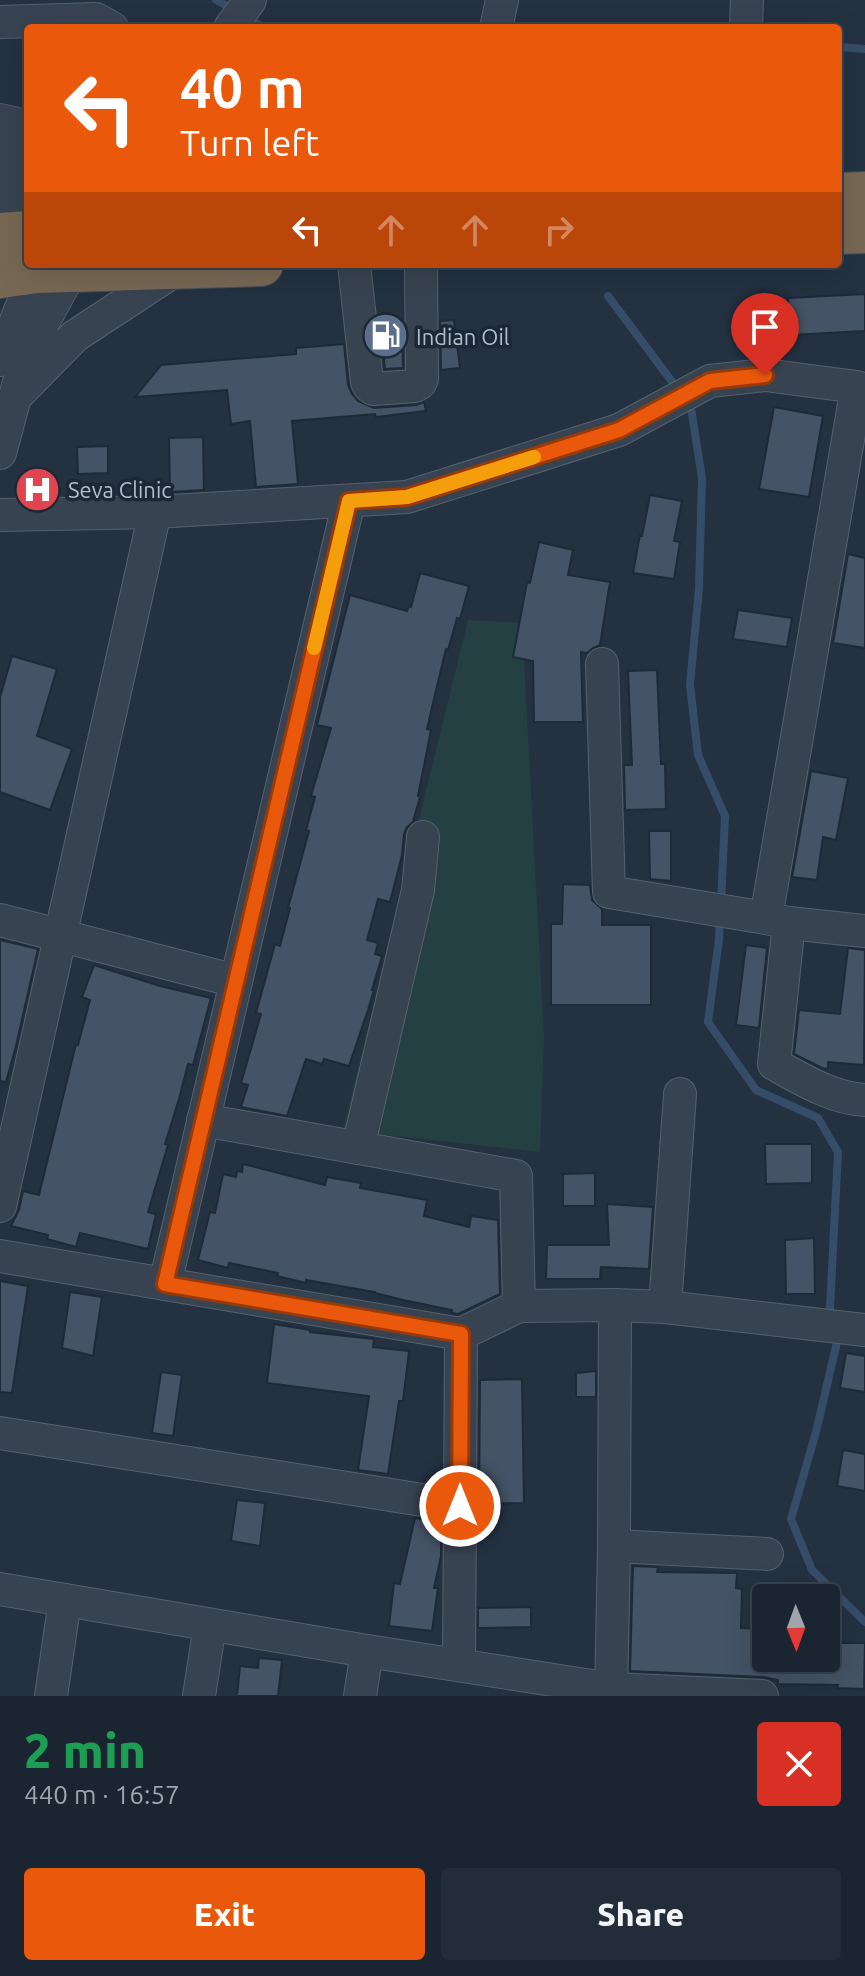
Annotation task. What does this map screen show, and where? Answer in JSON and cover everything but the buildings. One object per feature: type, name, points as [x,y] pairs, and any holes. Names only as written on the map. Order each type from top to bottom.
[{"type":"highway","points":[[842,195],[865,194]]},
{"type":"highway","points":[[842,232],[865,231]]},
{"type":"street","points":[[233,24],[250,0]]},
{"type":"street","points":[[497,24],[502,0]]},
{"type":"street","points":[[0,22],[96,19],[105,24]]},
{"type":"street","points":[[0,120],[14,123],[24,198]]},
{"type":"street","points":[[0,360],[28,268]]},
{"type":"street","points":[[0,453],[19,382],[44,321],[33,268]]},
{"type":"street","points":[[15,397],[75,336],[178,268]]},
{"type":"street","points":[[354,268],[367,382],[373,389],[415,386],[422,379],[421,268]]},
{"type":"street","points":[[0,515],[155,512],[407,497],[619,430],[710,381],[755,375],[861,388],[777,920],[774,1064],[811,1085],[856,1100],[865,1100]]},
{"type":"street","points":[[165,1284],[349,501]]},
{"type":"street","points":[[0,1206],[155,512]]},
{"type":"street","points":[[602,664],[609,892],[865,931]]},
{"type":"street","points":[[358,1148],[418,890],[423,837]]},
{"type":"street","points":[[0,920],[236,981]]},
{"type":"street","points":[[665,1307],[680,1094]]},
{"type":"street","points":[[203,1120],[516,1176],[519,1306]]},
{"type":"street","points":[[0,1256],[461,1334],[519,1306],[615,1305],[665,1307],[865,1330]]},
{"type":"street","points":[[611,1693],[615,1305]]},
{"type":"street","points":[[459,1664],[461,1334]]},
{"type":"street","points":[[0,1433],[460,1506]]},
{"type":"street","points":[[614,1546],[767,1554]]},
{"type":"street","points":[[0,1589],[459,1664],[611,1693],[762,1696]]},
{"type":"street","points":[[51,1696],[65,1600]]},
{"type":"street","points":[[199,1696],[210,1625]]},
{"type":"street","points":[[360,1696],[367,1651]]},
{"type":"green space","points":[[468,620],[522,623],[544,1037],[540,1152],[343,1130]]},
{"type":"waterway","points":[[216,0],[233,9]]},
{"type":"waterway","points":[[244,16],[257,24]]},
{"type":"waterway","points":[[842,47],[865,49]]},
{"type":"waterway","points":[[608,296],[679,391]]},
{"type":"waterway","points":[[687,402],[691,408],[702,478],[699,588],[690,685],[698,755],[725,816],[721,903]]},
{"type":"waterway","points":[[720,917],[708,1022],[756,1090],[818,1118],[838,1152],[830,1308]]},
{"type":"waterway","points":[[837,1342],[791,1519],[812,1570],[865,1622]]},
{"type":"slow traffic","points":[[314,648],[349,501],[407,497],[534,457]]},
{"type":"place","name":"Indian Oil","points":[[385,336]]},
{"type":"place","name":"Seva Clinic","points":[[37,489]]},
{"type":"route","points":[[460,1506],[461,1334],[165,1284],[349,501],[407,497],[619,430],[710,381],[765,375]]}]
